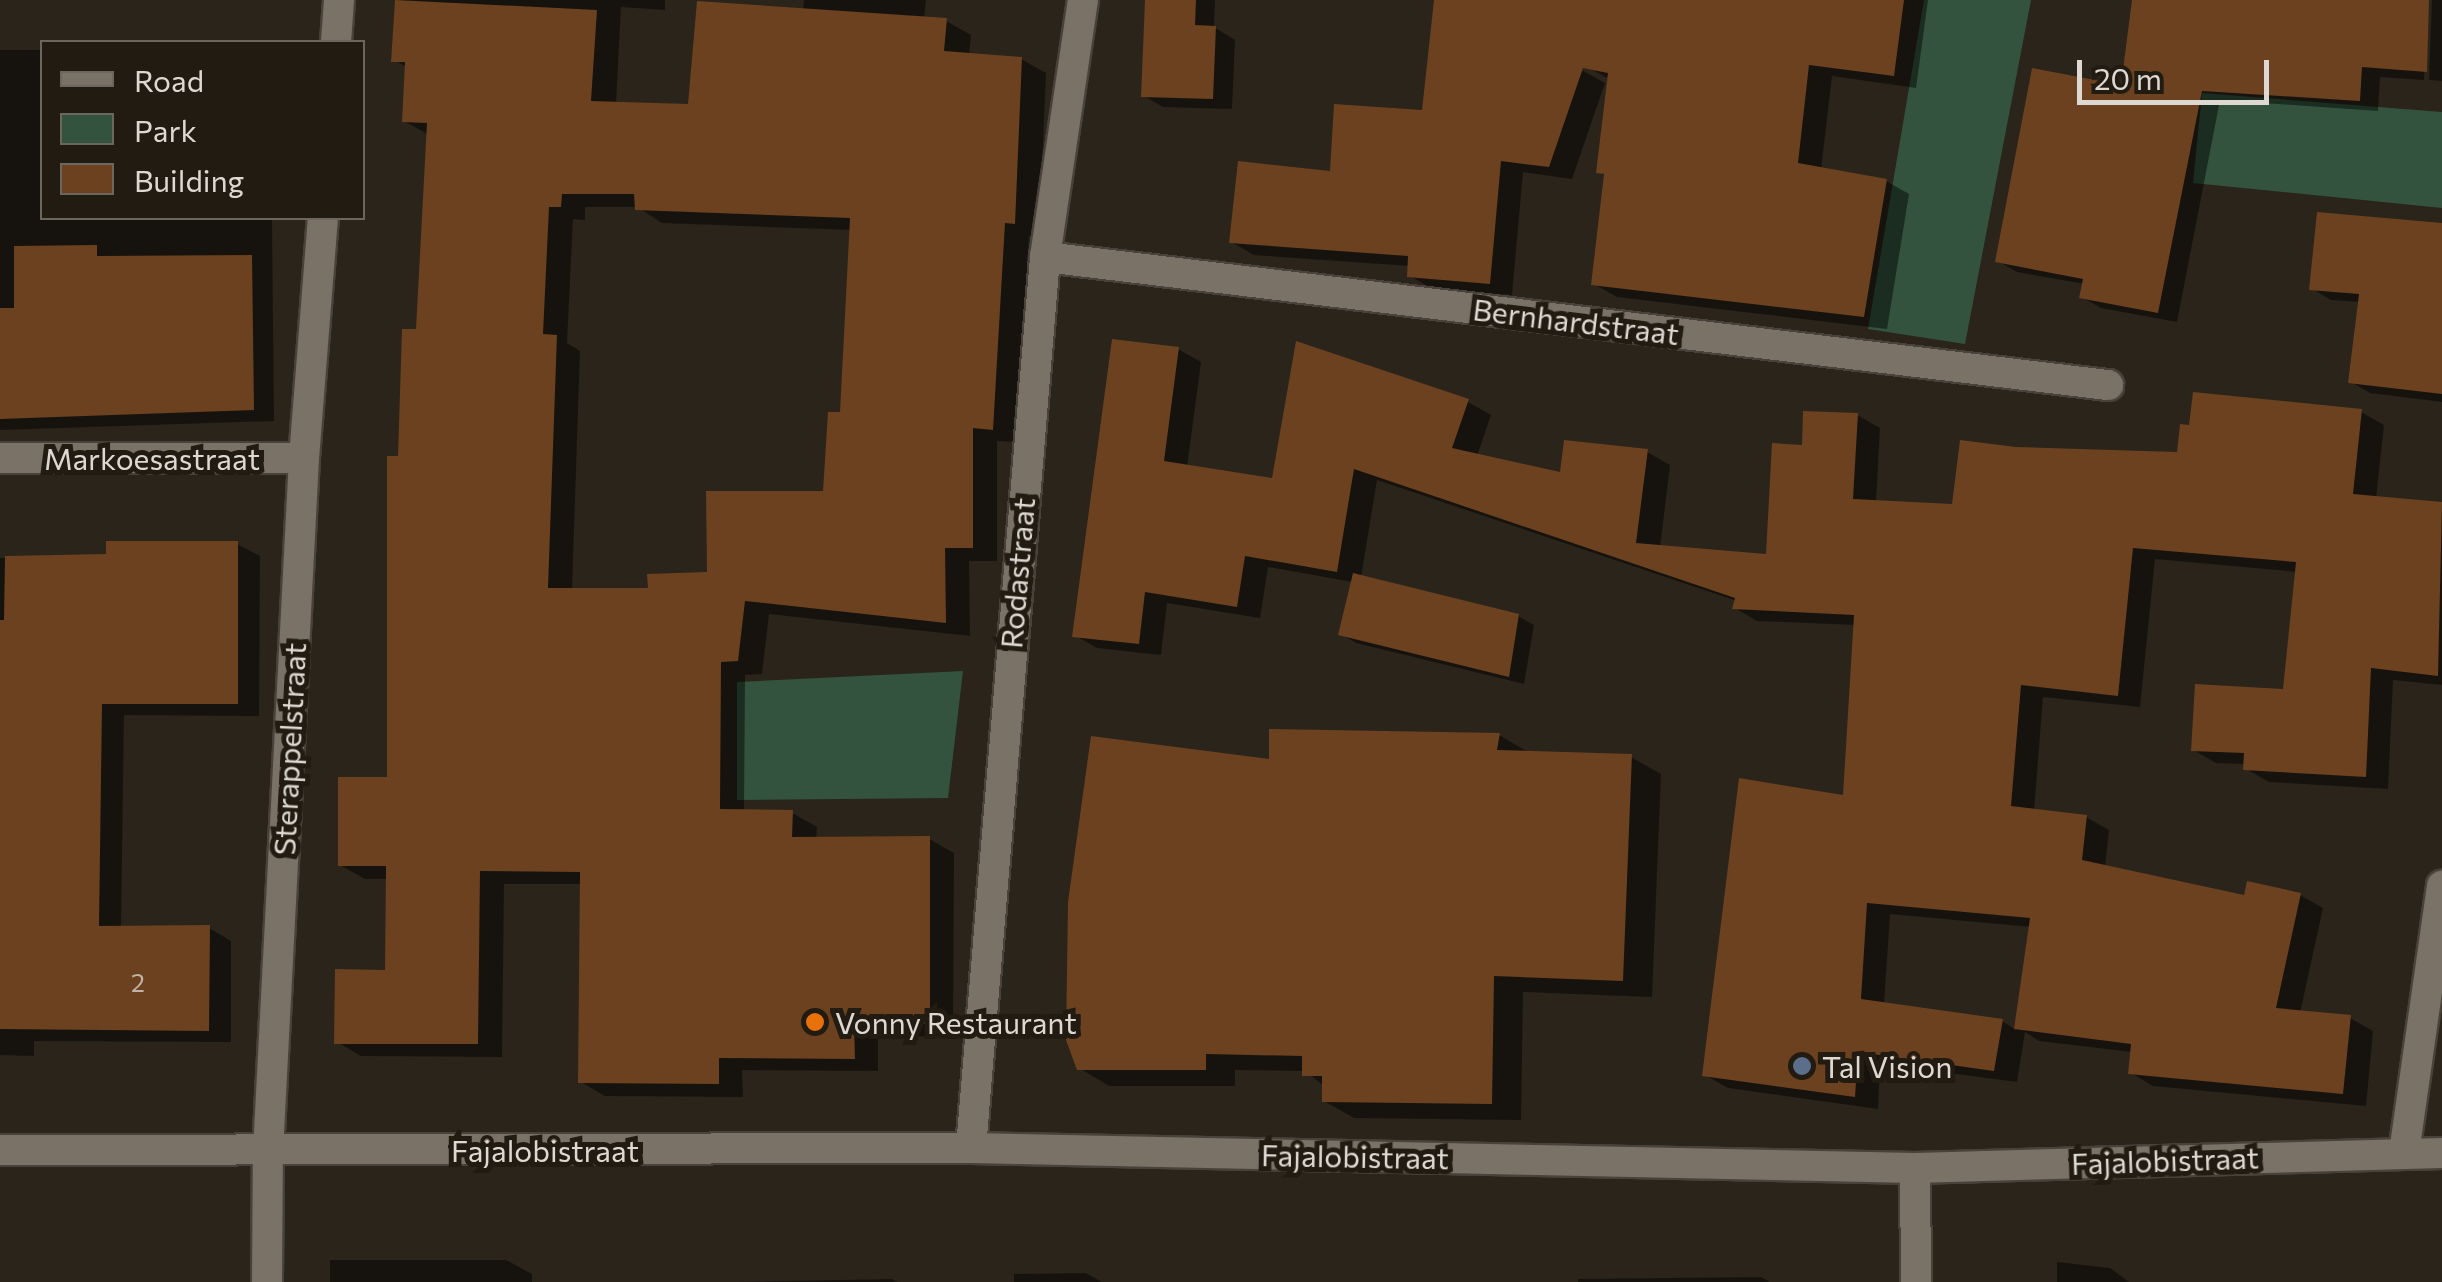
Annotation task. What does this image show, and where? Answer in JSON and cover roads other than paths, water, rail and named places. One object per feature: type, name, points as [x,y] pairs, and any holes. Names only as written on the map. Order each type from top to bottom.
[{"type":"street","points":[[336,40],[339,0]]},
{"type":"street","name":"Rodastraat","points":[[971,1148],[1045,257],[1083,0]]},
{"type":"street","name":"Sterappelstraat","points":[[267,1282],[268,1152],[304,458],[322,220]]},
{"type":"street","name":"Bernhardstraat","points":[[1045,257],[2108,385]]},
{"type":"street","name":"Markoesastraat","points":[[0,458],[304,458]]},
{"type":"street","points":[[2404,1153],[2442,886]]},
{"type":"street","name":"Fajalobistraat","points":[[0,1150],[971,1148],[1915,1168],[2442,1153]]},
{"type":"street","points":[[1915,1168],[1916,1282]]},
{"type":"place","name":"Vonny Restaurant","points":[[815,1022]]},
{"type":"place","name":"Tal Vision","points":[[1802,1066]]}]
